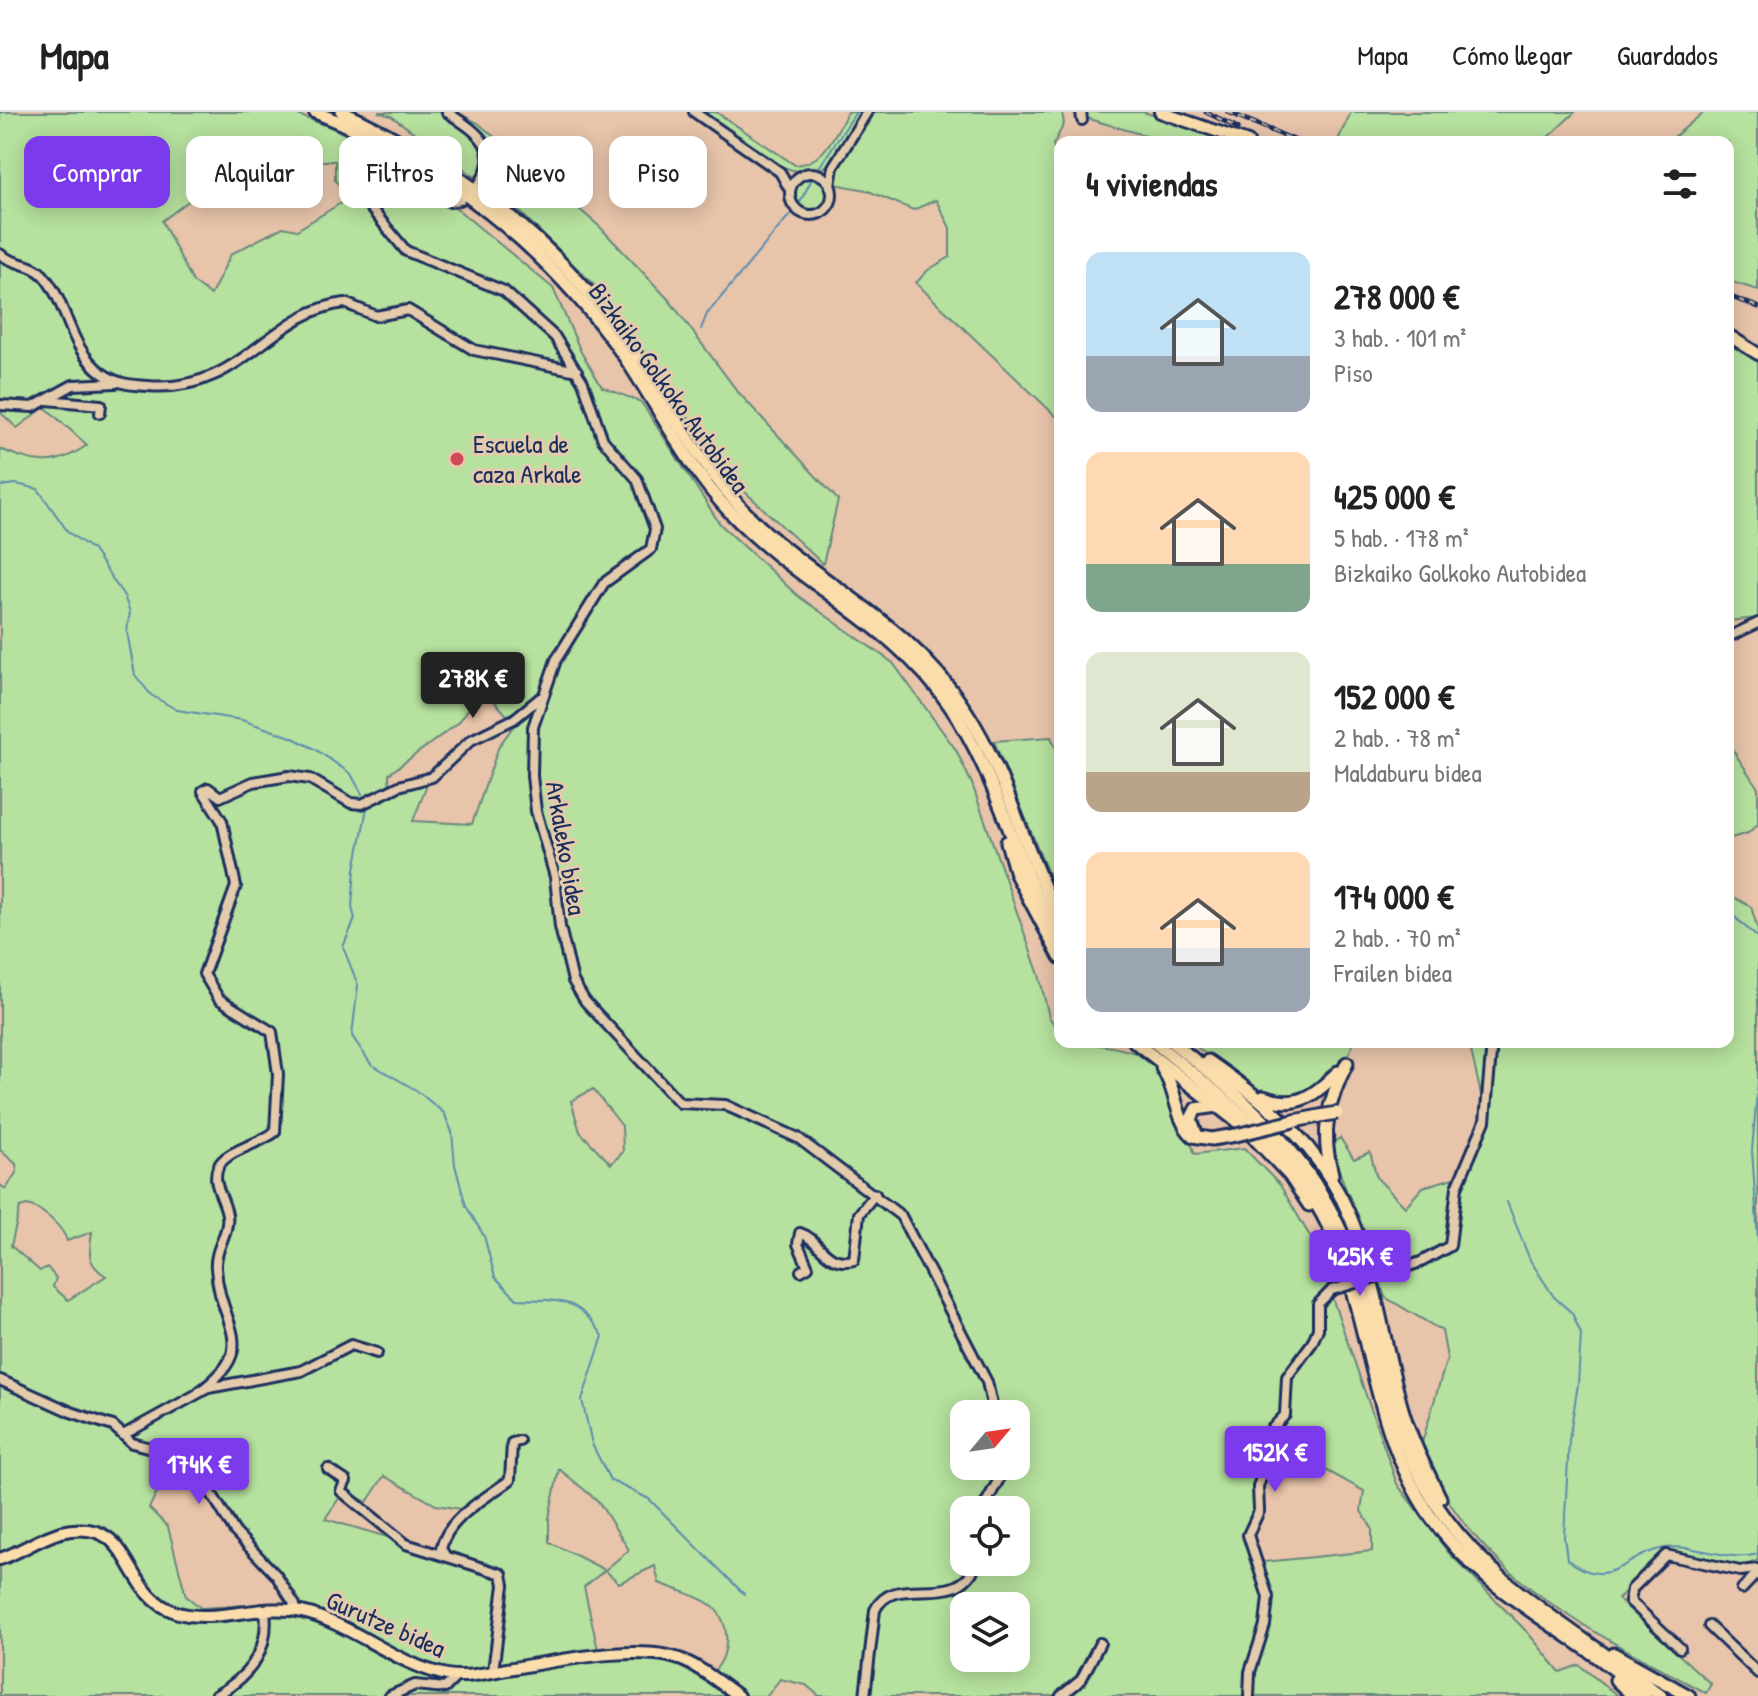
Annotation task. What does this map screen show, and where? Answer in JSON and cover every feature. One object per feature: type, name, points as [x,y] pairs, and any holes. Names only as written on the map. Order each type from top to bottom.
[{"type":"highway","name":"Bizkaiko Golkoko Autobidea","points":[[315,112],[394,149],[501,222],[550,267],[625,358],[714,493],[771,550],[903,649],[939,689],[983,762],[1031,887],[1054,930]]},
{"type":"highway","name":"Bizkaiko Golkoko Autobidea","points":[[342,112],[399,140],[457,176],[546,248],[604,312],[704,463],[743,510],[776,540],[872,610],[923,655],[959,701],[987,746],[1034,866],[1054,908]]},
{"type":"highway","points":[[983,762],[985,780],[1016,874],[1054,946]]},
{"type":"highway","points":[[1142,1048],[1220,1107],[1264,1146],[1290,1176],[1317,1219],[1347,1278]]},
{"type":"highway","points":[[1162,1048],[1236,1106],[1277,1147],[1322,1214],[1347,1278],[1389,1435],[1428,1512],[1475,1569],[1518,1605],[1646,1696]]},
{"type":"highway","points":[[1179,1048],[1268,1122],[1293,1151],[1327,1201],[1355,1265],[1397,1428],[1425,1486],[1456,1531],[1504,1581],[1661,1696]]},
{"type":"highway","points":[[1190,1048],[1256,1094],[1297,1134],[1333,1183]]},
{"type":"highway","points":[[1154,1058],[1169,1078],[1184,1126],[1193,1136],[1203,1139],[1340,1113]]},
{"type":"highway","points":[[1256,1094],[1279,1103],[1297,1102],[1314,1095],[1347,1063],[1334,1087],[1327,1110],[1325,1146],[1333,1183],[1363,1254],[1402,1409],[1416,1449],[1456,1531]]},
{"type":"highway","points":[[1203,1139],[1192,1129],[1193,1113],[1202,1106],[1220,1107]]},
{"type":"highway","points":[[1571,1641],[1633,1696]]},
{"type":"highway","points":[[1598,1648],[1624,1658],[1689,1696]]},
{"type":"main road","points":[[1160,112],[1230,136]]},
{"type":"main road","points":[[1734,339],[1758,354]]},
{"type":"main road","name":"Gurutze bidea","points":[[0,1559],[59,1532],[87,1529],[110,1537],[138,1580],[172,1611],[203,1615],[295,1610],[319,1618],[406,1661],[452,1675],[599,1655],[670,1657],[684,1661],[738,1696]]},
{"type":"street","points":[[447,112],[479,136]]},
{"type":"street","points":[[694,112],[780,172],[795,208],[813,215],[828,204],[835,163],[867,112]]},
{"type":"street","points":[[780,172],[814,174],[835,163]]},
{"type":"street","points":[[814,174],[830,187]]},
{"type":"street","points":[[790,190],[803,175]]},
{"type":"street","name":"Arkaleko bidea","points":[[370,208],[406,251],[453,273],[504,291],[555,337],[577,371],[603,440],[637,479],[652,517],[654,541],[644,556],[604,583],[556,660],[542,695],[532,744],[534,798],[555,877],[562,939],[579,992],[680,1103],[725,1105],[743,1110],[812,1146],[901,1216],[987,1382],[991,1400]]},
{"type":"street","points":[[0,254],[40,272],[81,353],[116,382],[158,387],[203,382],[295,322],[345,303],[376,316],[408,310],[474,350],[577,371]]},
{"type":"street","points":[[0,405],[33,407],[80,384],[112,385],[116,382]]},
{"type":"street","points":[[46,400],[101,405],[100,413]]},
{"type":"street","points":[[1734,634],[1758,623]]},
{"type":"street","points":[[125,1434],[172,1411],[226,1370],[233,1354],[232,1332],[216,1269],[228,1219],[217,1185],[217,1171],[224,1161],[275,1132],[278,1074],[272,1032],[219,999],[204,974],[236,886],[222,821],[203,791],[208,788],[220,797],[253,782],[300,776],[321,783],[356,805],[399,786],[432,777],[471,740],[514,719],[542,695]]},
{"type":"street","points":[[1249,1696],[1252,1662],[1267,1607],[1267,1586],[1248,1535],[1259,1511],[1265,1439],[1285,1415],[1287,1377],[1312,1343],[1318,1329],[1318,1304],[1332,1290],[1434,1257],[1450,1246],[1457,1187],[1485,1121],[1491,1048]]},
{"type":"street","points":[[801,1271],[808,1267],[798,1244],[800,1233],[808,1235],[824,1254],[854,1260],[861,1209],[875,1194]]},
{"type":"street","points":[[199,1392],[301,1371],[351,1345],[377,1353]]},
{"type":"street","points":[[0,1380],[125,1434],[132,1443],[174,1454],[185,1462],[210,1491],[235,1532],[276,1575],[295,1610]]},
{"type":"street","points":[[445,1555],[441,1549],[444,1540],[472,1506],[510,1480],[512,1443],[519,1441]]},
{"type":"street","points":[[328,1469],[346,1481],[341,1491],[406,1544],[504,1576],[493,1671]]},
{"type":"street","points":[[1680,1648],[1630,1601],[1632,1589],[1666,1555],[1740,1571],[1758,1570]]},
{"type":"street","points":[[1742,1589],[1758,1570]]},
{"type":"street","points":[[865,1696],[878,1603],[894,1593],[957,1587],[969,1576]]},
{"type":"street","points":[[215,1696],[242,1678],[259,1656],[266,1634],[265,1611]]},
{"type":"street","points":[[1709,1626],[1758,1673]]},
{"type":"street","points":[[1061,1696],[1081,1680],[1100,1643]]},
{"type":"street","points":[[394,1695],[415,1685],[436,1689],[452,1675]]},
{"type":"green space","points":[[0,112],[290,112],[348,136],[339,136],[339,185],[335,180],[335,161],[323,161],[323,136],[186,136],[186,203],[162,221],[193,282],[211,295],[231,254],[283,227],[297,230],[339,204],[339,208],[456,208],[553,288],[581,352],[602,387],[641,402],[720,524],[798,596],[893,663],[956,750],[972,784],[1039,975],[1049,1017],[1054,1024],[1054,1048],[1114,1048],[1150,1060],[1171,1089],[1195,1154],[1244,1148],[1280,1185],[1312,1240],[1397,1484],[1448,1552],[1528,1633],[1560,1672],[1579,1665],[1618,1696],[819,1696],[806,1685],[780,1679],[767,1696],[0,1696],[0,1185],[6,1189],[17,1171],[16,1164],[0,1150],[0,449],[24,458],[54,461],[87,445],[45,407],[17,428],[0,412]],"holes":[[[483,689],[515,724],[499,746],[472,824],[413,821],[429,780],[390,789],[389,774],[458,723]],[[593,1089],[622,1126],[623,1152],[611,1164],[580,1132],[571,1101]],[[27,1205],[39,1210],[61,1230],[67,1241],[92,1232],[90,1257],[95,1267],[106,1276],[68,1300],[53,1287],[56,1278],[47,1267],[40,1271],[11,1246],[20,1207]],[[1267,1445],[1295,1453],[1364,1491],[1361,1511],[1372,1528],[1372,1551],[1264,1562],[1249,1544]],[[187,1467],[211,1493],[230,1526],[278,1579],[291,1602],[201,1608],[186,1596],[168,1527],[149,1508],[163,1480]],[[559,1469],[598,1501],[629,1550],[605,1570],[549,1542],[549,1518]],[[384,1476],[436,1505],[467,1510],[436,1551],[325,1519],[344,1491],[367,1502]],[[655,1566],[659,1583],[697,1597],[716,1610],[725,1627],[726,1646],[713,1672],[683,1654],[598,1650],[584,1587],[605,1570],[619,1583]]]},
{"type":"green space","points":[[378,112],[456,112],[478,123],[493,136],[478,136],[478,179],[462,167],[462,136],[419,136],[391,116]]},
{"type":"green space","points":[[700,112],[716,112],[795,165],[814,160],[821,154],[848,112],[863,112],[829,164],[814,171],[798,171],[762,157]]},
{"type":"green space","points":[[875,112],[1062,112],[1064,124],[1058,136],[1054,136],[1053,145],[1054,414],[916,283],[928,270],[950,257],[950,228],[936,200],[913,210],[866,190],[835,184],[835,176],[844,157]]},
{"type":"green space","points":[[1088,112],[1143,112],[1220,136],[1147,136],[1086,118]]},
{"type":"green space","points":[[1351,112],[1575,112],[1549,136],[1340,136]]},
{"type":"green space","points":[[1704,112],[1758,112],[1758,290],[1734,283],[1734,136],[1675,136]]},
{"type":"green space","points":[[811,178],[823,183],[828,195],[823,207],[811,212],[799,207],[794,195],[799,183]]},
{"type":"green space","points":[[516,208],[578,208],[669,300],[738,392],[838,500],[823,564],[729,477],[606,297]]},
{"type":"green space","points":[[1734,344],[1758,360],[1758,618],[1734,620]]},
{"type":"green space","points":[[1051,737],[1054,744],[1054,888],[994,741]]},
{"type":"green space","points":[[1734,752],[1758,788],[1758,824],[1748,833],[1734,837]]},
{"type":"green space","points":[[1734,897],[1751,907],[1758,930],[1758,1560],[1740,1568],[1669,1551],[1657,1557],[1618,1599],[1711,1684],[1706,1693],[1566,1614],[1503,1565],[1475,1537],[1451,1505],[1422,1443],[1447,1358],[1442,1331],[1385,1297],[1330,1145],[1340,1138],[1354,1159],[1370,1152],[1377,1178],[1405,1207],[1423,1187],[1457,1177],[1488,1125],[1470,1048],[1734,1048]]},
{"type":"green space","points":[[1198,1048],[1351,1048],[1329,1077],[1312,1091],[1294,1096],[1276,1095],[1240,1079]]},
{"type":"waterway","points":[[818,169],[856,112]]},
{"type":"waterway","points":[[800,202],[812,179]]},
{"type":"waterway","points":[[701,329],[707,314],[792,212]]},
{"type":"waterway","points":[[0,486],[16,484],[38,489],[68,532],[93,550],[124,596],[130,612],[127,632],[135,675],[151,695],[177,710],[242,720],[291,737],[351,774],[362,794]]},
{"type":"waterway","points":[[367,808],[355,869],[352,907],[355,919],[343,947],[358,985],[352,1036],[371,1064],[416,1090],[444,1113],[452,1132],[455,1165],[466,1206],[484,1236],[495,1277],[517,1299],[557,1301],[576,1307],[603,1336],[582,1400],[592,1444],[610,1480],[649,1499],[744,1594]]},
{"type":"waterway","points":[[1734,916],[1758,938]]},
{"type":"waterway","points":[[1758,1082],[1752,1150],[1758,1240]]},
{"type":"waterway","points":[[1507,1202],[1530,1260],[1554,1297],[1572,1313],[1581,1334],[1578,1384],[1569,1440],[1564,1537],[1567,1559],[1595,1573],[1617,1569],[1665,1548],[1688,1548],[1735,1556],[1758,1554]]},
{"type":"railway","points":[[1206,112],[1238,128]]},
{"type":"railway","points":[[1228,112],[1285,136]]},
{"type":"railway","points":[[1734,298],[1758,307]]},
{"type":"place","name":"Escuela de caza Arkale","points":[[457,459]]}]
